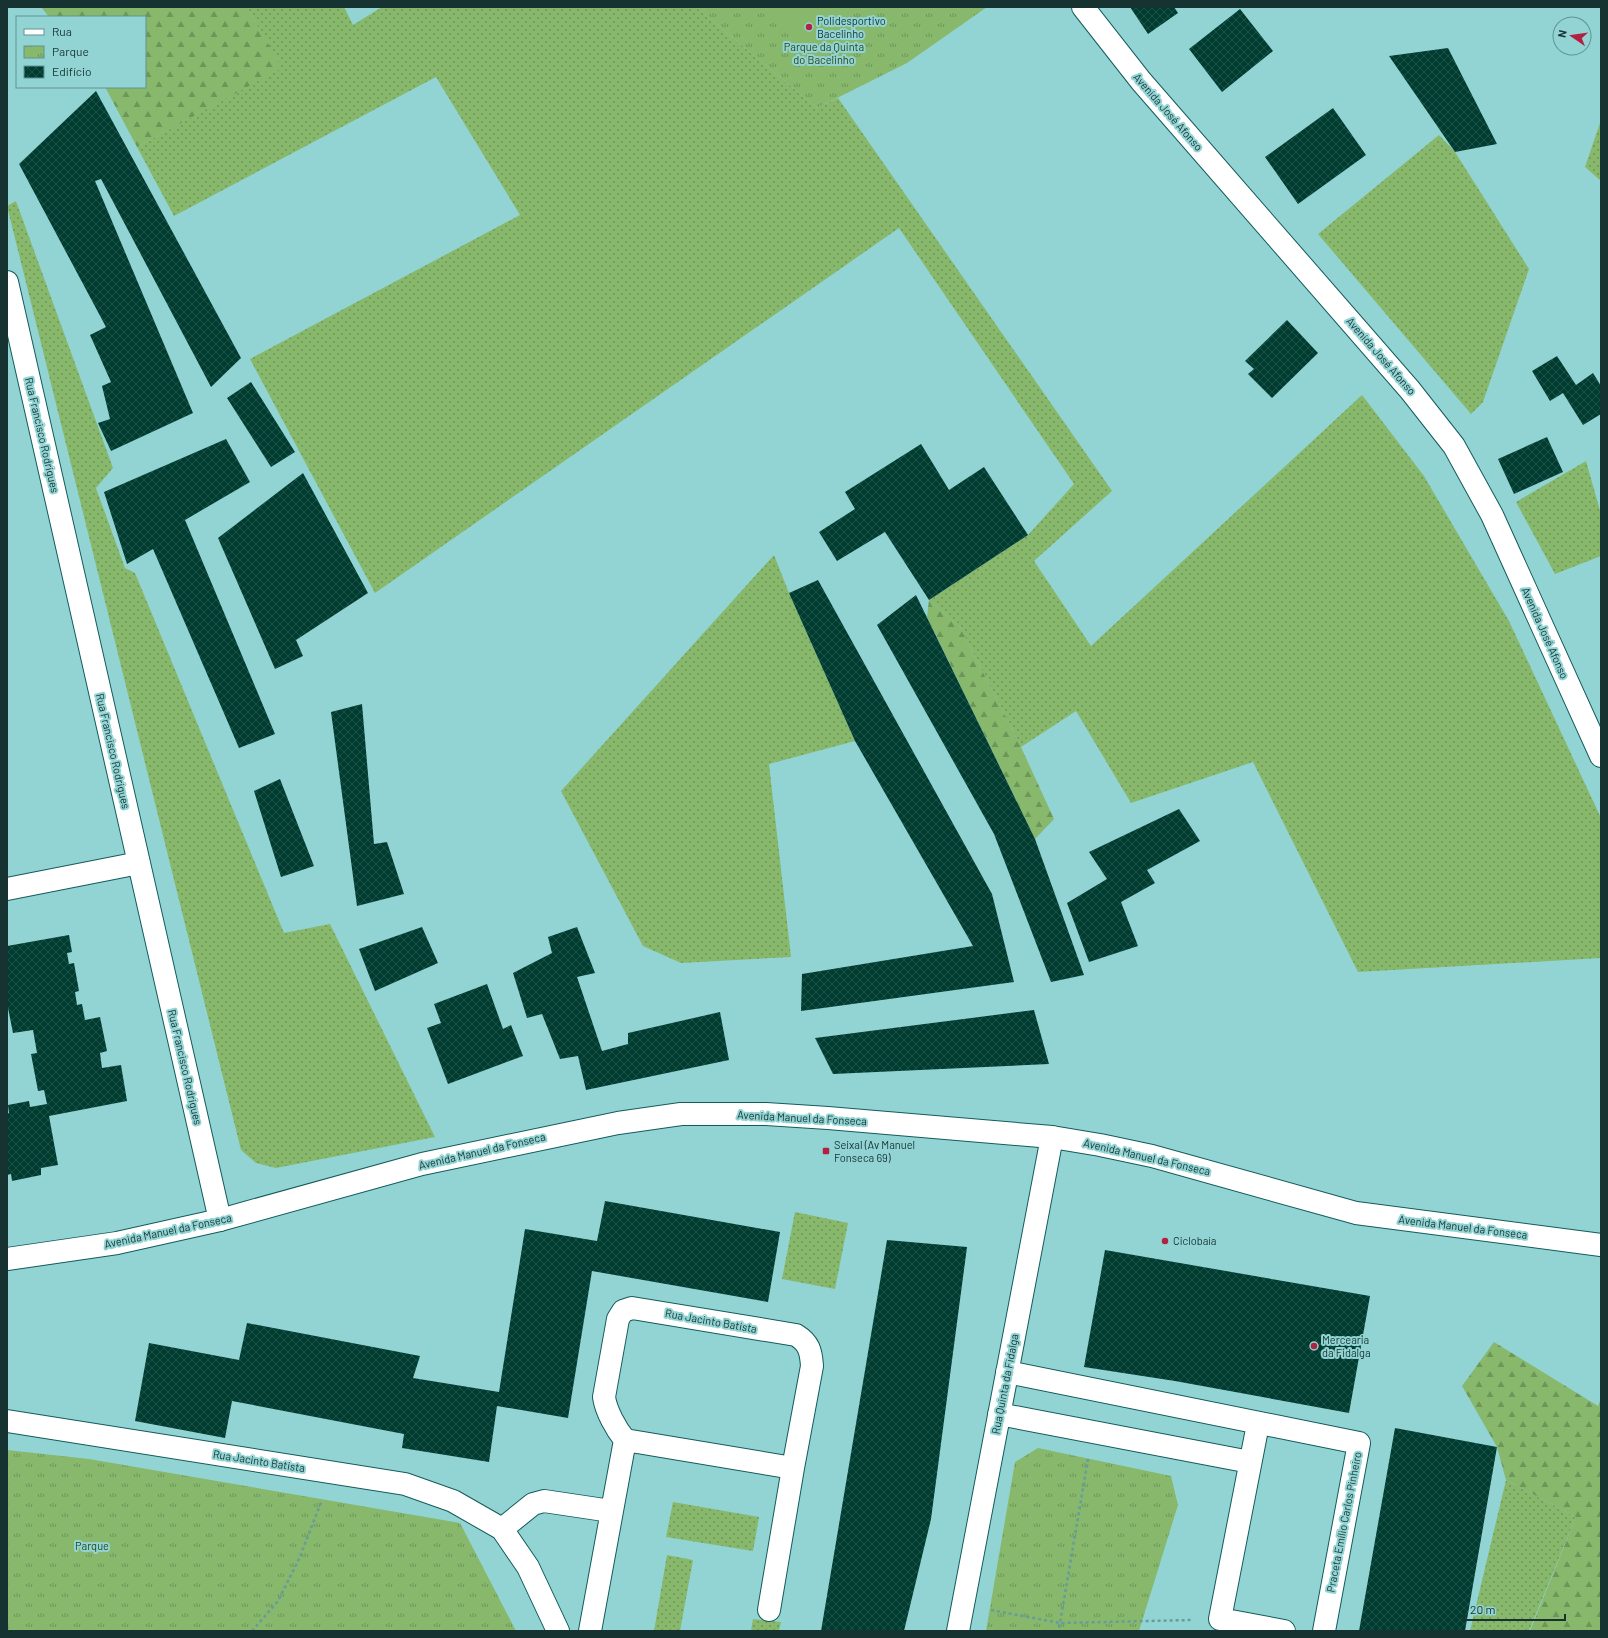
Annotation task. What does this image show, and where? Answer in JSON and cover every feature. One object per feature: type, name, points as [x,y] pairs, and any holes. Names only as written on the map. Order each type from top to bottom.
[{"type":"street","name":"Avenida José Afonso","points":[[1083,7],[1141,81],[1410,390],[1454,446],[1492,515],[1601,756]]},
{"type":"street","name":"Rua Francisco Rodrigues","points":[[7,282],[220,1220]]},
{"type":"street","points":[[7,889],[139,863]]},
{"type":"street","name":"Avenida Manuel da Fonseca","points":[[7,1259],[116,1243],[220,1220],[422,1164],[618,1123],[681,1114],[766,1114],[1052,1137],[1152,1156],[1356,1213],[1601,1245]]},
{"type":"street","name":"Rua Quinta da Fidalga","points":[[958,1631],[1052,1137]]},
{"type":"street","name":"Rua Jacinto Batista","points":[[625,1440],[619,1433],[605,1403],[604,1397],[618,1319],[623,1311],[632,1308],[796,1335],[807,1344],[810,1350],[812,1366],[769,1610]]},
{"type":"street","name":"Praceta Emílio Carlos Pinheiro","points":[[1007,1372],[1258,1424],[1359,1443],[1324,1631]]},
{"type":"street","points":[[999,1414],[1250,1462]]},
{"type":"street","name":"Rua Jacinto Batista","points":[[7,1421],[405,1484],[453,1501],[502,1529],[528,1567],[558,1631]]},
{"type":"street","points":[[1258,1424],[1220,1619],[1284,1631]]},
{"type":"street","points":[[590,1631],[625,1440],[793,1468]]},
{"type":"street","points":[[502,1529],[533,1504],[544,1501],[611,1511]]},
{"type":"path","points":[[1058,1631],[1093,1432]]},
{"type":"path","points":[[252,1631],[278,1601],[299,1559],[332,1473]]},
{"type":"path","points":[[963,1605],[1060,1624],[1220,1619]]},
{"type":"path","points":[[7,1626],[9,1631]]},
{"type":"green space","points":[[41,7],[247,7],[282,68],[137,147],[106,88],[146,88],[146,16],[48,16]]},
{"type":"green space","points":[[247,7],[344,7],[353,25],[382,7],[696,7],[817,108],[838,98],[1112,491],[1034,561],[1091,646],[1362,395],[1424,476],[1509,621],[1601,818],[1601,958],[1358,972],[1253,762],[1131,803],[1076,711],[1021,747],[960,627],[929,600],[1028,535],[1074,484],[899,228],[375,593],[250,359],[520,215],[436,77],[174,216],[137,147],[281,68]]},
{"type":"green space","name":"Parque da Quinta do Bacelinho","points":[[696,7],[987,7],[907,63],[817,108]]},
{"type":"green space","name":"Polidesportivo Bacelinho","points":[[768,7],[852,7],[807,48]]},
{"type":"green space","points":[[1601,120],[1601,181],[1585,167]]},
{"type":"green space","points":[[1439,135],[1455,152],[1529,269],[1483,402],[1471,414],[1318,234]]},
{"type":"green space","points":[[16,201],[113,468],[96,488],[125,568],[135,573],[284,933],[330,924],[435,1137],[276,1168],[256,1163],[241,1150],[7,206]]},
{"type":"green space","points":[[1586,461],[1601,514],[1601,556],[1555,574],[1516,502]]},
{"type":"green space","points":[[774,555],[789,593],[855,741],[769,764],[791,957],[681,963],[643,946],[561,791]]},
{"type":"green space","points":[[929,600],[960,627],[1021,747],[1054,819],[1035,839],[927,617]]},
{"type":"green space","points":[[795,1212],[848,1223],[835,1289],[782,1279]]},
{"type":"green space","points":[[1494,1342],[1598,1406],[1601,1398],[1601,1631],[1530,1631],[1576,1517],[1506,1480],[1497,1447],[1462,1386]]},
{"type":"green space","points":[[1038,1448],[1171,1476],[1178,1505],[1139,1631],[986,1631],[1015,1462]]},
{"type":"green space","name":"Parque","points":[[7,1450],[89,1459],[460,1523],[516,1631],[7,1631]]},
{"type":"green space","points":[[1506,1480],[1576,1517],[1529,1631],[1470,1631]]},
{"type":"green space","points":[[673,1502],[759,1517],[753,1551],[666,1537]]},
{"type":"green space","points":[[667,1555],[693,1560],[680,1631],[654,1631]]},
{"type":"green space","points":[[753,1619],[781,1622],[779,1631],[751,1631]]},
{"type":"building","points":[[1130,7],[1174,7],[1178,13],[1148,34]]},
{"type":"building","points":[[1240,9],[1273,51],[1222,92],[1189,49]]},
{"type":"building","points":[[1448,48],[1497,144],[1455,152],[1389,56]]},
{"type":"building","points":[[96,91],[241,358],[211,387],[101,179],[95,181],[193,413],[111,451],[98,423],[110,419],[102,386],[111,382],[90,335],[106,327],[19,164]]},
{"type":"building","points":[[1333,108],[1366,155],[1298,204],[1265,157]]},
{"type":"building","points":[[1287,320],[1318,353],[1272,398],[1248,374],[1254,369],[1245,361]]},
{"type":"building","points":[[1557,356],[1576,385],[1593,373],[1601,386],[1601,414],[1583,425],[1563,393],[1550,401],[1532,371]]},
{"type":"building","points":[[251,382],[295,452],[271,467],[227,398]]},
{"type":"building","points":[[1547,437],[1563,472],[1514,494],[1498,459]]},
{"type":"building","points":[[226,439],[250,482],[185,520],[275,734],[239,748],[153,549],[127,564],[104,492]]},
{"type":"building","points":[[921,444],[949,490],[984,467],[1028,535],[929,600],[885,532],[837,561],[819,532],[855,509],[845,492]]},
{"type":"building","points":[[303,473],[368,593],[296,640],[303,656],[275,669],[218,538]]},
{"type":"building","points":[[818,580],[992,894],[1014,982],[801,1011],[802,974],[973,946],[855,741],[789,593]]},
{"type":"building","points":[[916,595],[1035,839],[1084,975],[1051,982],[994,834],[877,625]]},
{"type":"building","points":[[362,704],[374,844],[387,842],[404,894],[357,906],[331,712]]},
{"type":"building","points":[[280,779],[314,866],[281,877],[254,791]]},
{"type":"building","points":[[1179,809],[1200,841],[1147,870],[1155,883],[1121,902],[1138,946],[1089,962],[1067,903],[1107,879],[1089,852]]},
{"type":"building","points":[[422,927],[438,963],[375,991],[359,949]]},
{"type":"building","points":[[577,927],[595,973],[577,977],[602,1051],[628,1044],[628,1033],[720,1012],[729,1060],[586,1090],[578,1056],[560,1059],[542,1014],[527,1018],[513,973],[552,953],[548,937]]},
{"type":"building","points":[[69,935],[72,952],[67,953],[69,964],[74,963],[79,991],[75,992],[77,1005],[82,1004],[85,1020],[100,1017],[107,1051],[100,1053],[102,1068],[121,1065],[127,1101],[49,1116],[58,1165],[41,1168],[41,1175],[12,1181],[11,1174],[7,1175],[8,1105],[29,1101],[30,1107],[47,1104],[44,1090],[38,1091],[31,1054],[37,1053],[33,1030],[13,1033],[7,1003],[7,946]]},
{"type":"building","points":[[487,984],[503,1029],[511,1025],[523,1056],[448,1084],[427,1028],[441,1023],[434,1004]]},
{"type":"building","points":[[1034,1010],[1049,1064],[833,1074],[815,1038]]},
{"type":"building","points":[[605,1201],[780,1232],[768,1302],[592,1271],[568,1418],[497,1406],[489,1462],[402,1448],[404,1434],[232,1401],[225,1438],[135,1421],[149,1343],[239,1360],[247,1323],[420,1356],[413,1378],[499,1392],[525,1229],[597,1241]]},
{"type":"building","points":[[887,1240],[967,1247],[931,1519],[904,1631],[821,1631]]},
{"type":"building","points":[[1105,1250],[1370,1296],[1349,1413],[1175,1381],[1084,1367]]},
{"type":"building","points":[[1395,1428],[1497,1447],[1465,1631],[1359,1631]]},
{"type":"place","name":"Polidesportivo Bacelinho","points":[[809,27]]},
{"type":"place","name":"Seixal (Av Manuel Fonseca 69)","points":[[826,1151]]},
{"type":"place","name":"Ciclobaía","points":[[1165,1241]]},
{"type":"place","name":"Mercearia da Fidalga","points":[[1314,1346]]}]
